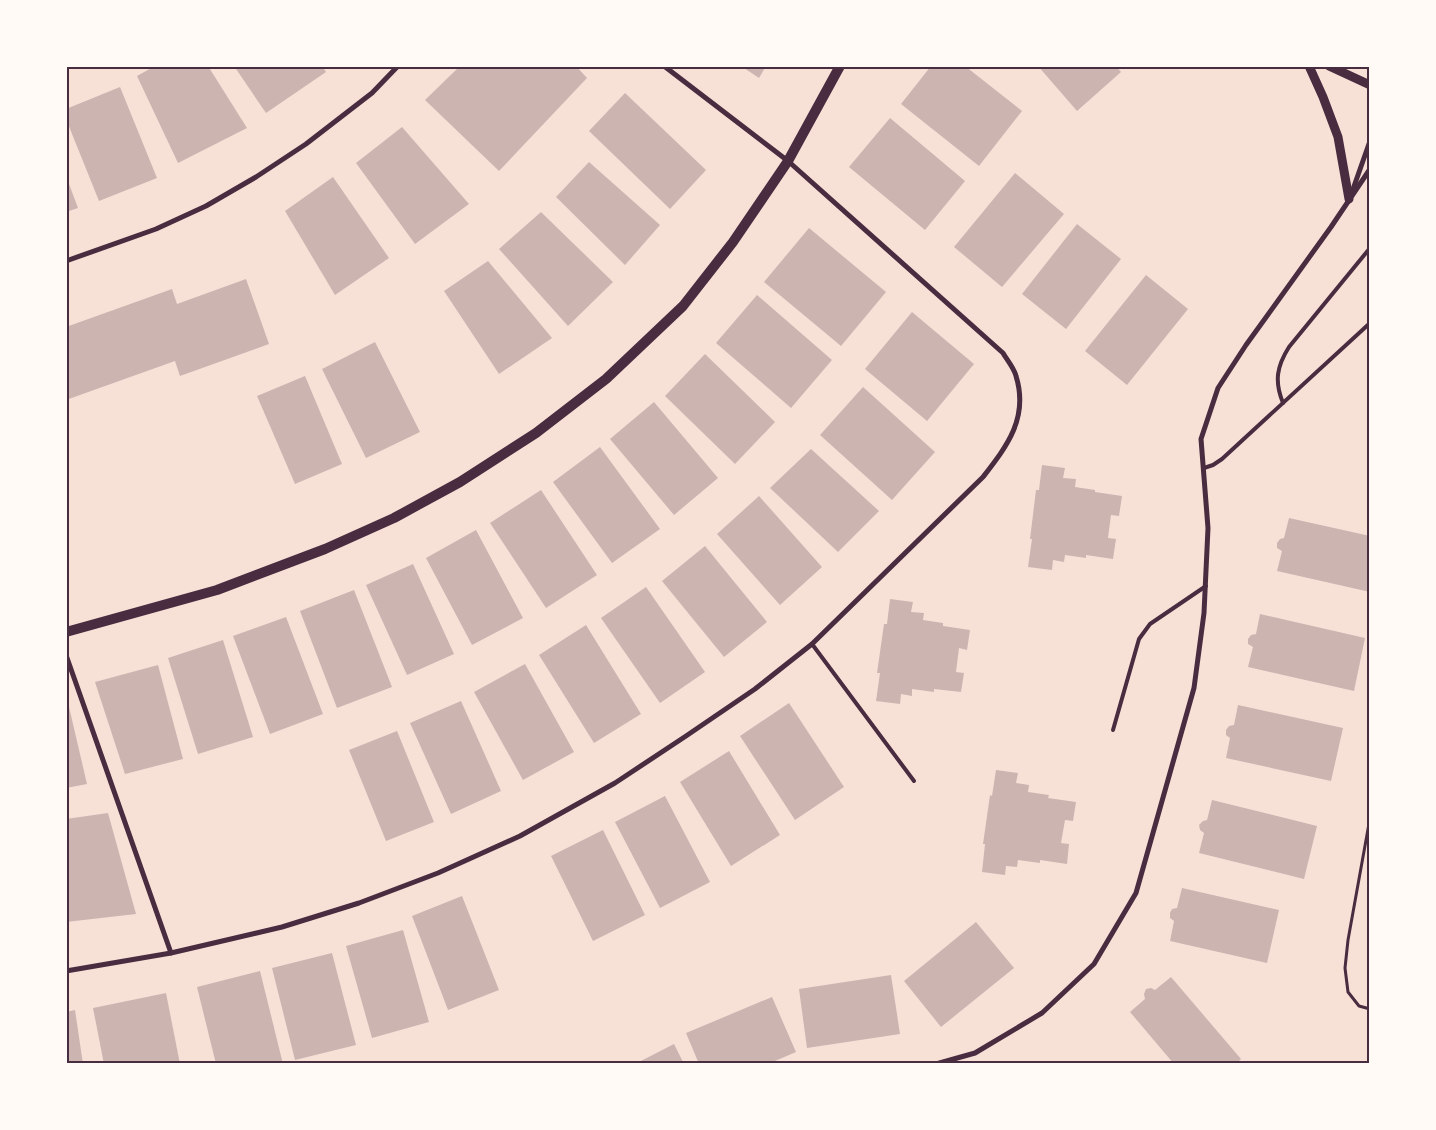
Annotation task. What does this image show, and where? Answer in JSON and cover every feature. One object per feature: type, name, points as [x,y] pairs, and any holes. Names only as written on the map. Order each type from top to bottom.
[{"type":"main road","points":[[66,632],[216,590],[312,554],[394,518],[468,478],[536,433],[606,379],[683,306],[733,242],[788,160],[840,66]]},
{"type":"street","points":[[66,261],[156,229],[206,206],[256,177],[306,144],[372,93],[398,66]]},
{"type":"street","points":[[66,971],[171,953],[282,927],[359,903],[438,873],[520,836],[615,783],[755,689],[812,644],[983,477],[1002,452],[1016,426],[1020,396],[1016,374],[1003,353],[788,160],[664,66]]},
{"type":"street","points":[[1309,66],[1338,137],[1349,199]]},
{"type":"street","points":[[1329,66],[1370,85]]},
{"type":"street","points":[[1349,199],[1370,141]]},
{"type":"street","points":[[936,1064],[975,1053],[1042,1013],[1094,964],[1136,893],[1194,688],[1204,613],[1208,528],[1202,439],[1218,388],[1246,345],[1331,227],[1370,169]]},
{"type":"street","points":[[66,655],[171,953]]},
{"type":"lane","points":[[1283,403],[1277,382],[1282,358],[1370,248]]},
{"type":"lane","points":[[1204,468],[1222,459],[1370,323]]},
{"type":"lane","points":[[1113,730],[1139,639],[1150,624],[1206,586]]},
{"type":"lane","points":[[812,644],[914,781]]},
{"type":"path","points":[[1370,818],[1348,940],[1345,968],[1348,992],[1359,1006],[1370,1009]]},
{"type":"building","points":[[155,66],[208,66],[247,128],[178,163],[137,76]]},
{"type":"building","points":[[234,66],[322,66],[326,72],[266,113]]},
{"type":"building","points":[[460,66],[576,66],[587,78],[499,171],[425,100]]},
{"type":"building","points":[[741,66],[766,66],[759,78]]},
{"type":"building","points":[[931,66],[965,66],[1022,111],[979,166],[901,104]]},
{"type":"building","points":[[1038,66],[1116,66],[1121,72],[1077,111]]},
{"type":"building","points":[[120,87],[157,178],[99,201],[66,119],[66,109]]},
{"type":"building","points":[[625,93],[706,170],[670,209],[589,131]]},
{"type":"building","points":[[890,118],[965,181],[925,230],[849,167]]},
{"type":"building","points":[[402,127],[469,204],[415,244],[356,163]]},
{"type":"building","points":[[589,162],[660,225],[625,265],[556,197]]},
{"type":"building","points":[[1015,173],[1064,214],[1002,287],[954,247]]},
{"type":"building","points":[[66,176],[78,208],[66,212]]},
{"type":"building","points":[[333,177],[389,258],[335,295],[285,211]]},
{"type":"building","points":[[541,212],[613,282],[568,326],[499,249]]},
{"type":"building","points":[[1077,224],[1121,259],[1066,329],[1022,294]]},
{"type":"building","points":[[809,228],[886,292],[841,346],[764,282]]},
{"type":"building","points":[[488,261],[552,338],[499,374],[444,291]]},
{"type":"building","points":[[1146,275],[1188,309],[1127,385],[1085,351]]},
{"type":"building","points":[[246,279],[269,344],[180,376],[175,361],[66,400],[66,327],[172,289],[177,304]]},
{"type":"building","points":[[757,295],[832,360],[791,408],[716,343]]},
{"type":"building","points":[[912,312],[974,364],[927,421],[865,369]]},
{"type":"building","points":[[375,342],[420,432],[366,458],[322,369]]},
{"type":"building","points":[[705,354],[775,422],[735,464],[665,396]]},
{"type":"building","points":[[305,376],[342,464],[295,484],[257,396]]},
{"type":"building","points":[[863,387],[935,452],[892,500],[820,435]]},
{"type":"building","points":[[654,402],[718,478],[674,515],[610,439]]},
{"type":"building","points":[[600,447],[660,529],[612,563],[553,482]]},
{"type":"building","points":[[811,449],[879,511],[838,552],[770,488]]},
{"type":"building","points":[[1042,465],[1065,468],[1063,478],[1076,479],[1075,487],[1122,496],[1119,516],[1111,515],[1108,538],[1116,539],[1113,559],[1086,555],[1086,558],[1065,555],[1064,562],[1053,560],[1052,570],[1028,567],[1036,490],[1039,490]]},
{"type":"building","points":[[541,490],[597,575],[546,608],[490,523]]},
{"type":"building","points":[[759,496],[822,567],[780,605],[717,534]]},
{"type":"building","points":[[1289,518],[1370,536],[1370,592],[1277,571],[1282,551],[1277,548],[1277,543],[1280,539],[1284,538]]},
{"type":"building","points":[[476,530],[523,618],[472,645],[426,558]]},
{"type":"building","points":[[705,546],[767,622],[724,657],[662,581]]},
{"type":"building","points":[[413,564],[454,654],[407,675],[366,585]]},
{"type":"building","points":[[646,587],[705,672],[660,703],[601,618]]},
{"type":"building","points":[[354,590],[392,687],[337,708],[300,611]]},
{"type":"building","points":[[890,599],[913,602],[911,612],[924,613],[923,620],[943,623],[943,626],[970,630],[967,650],[959,648],[956,672],[964,673],[961,692],[934,689],[934,692],[912,689],[912,696],[901,694],[900,704],[876,701],[880,673],[877,673],[884,624],[887,624]]},
{"type":"building","points":[[1260,614],[1365,638],[1354,691],[1248,667],[1253,647],[1248,644],[1248,639],[1251,635],[1256,634]]},
{"type":"building","points":[[286,617],[323,714],[270,734],[233,636]]},
{"type":"building","points":[[586,625],[641,714],[594,743],[539,655]]},
{"type":"building","points":[[223,640],[253,737],[198,754],[168,658]]},
{"type":"building","points":[[525,664],[574,752],[523,780],[474,692]]},
{"type":"building","points":[[158,665],[183,759],[125,774],[95,682]]},
{"type":"building","points":[[66,694],[87,784],[66,788]]},
{"type":"building","points":[[461,701],[501,791],[451,814],[410,723]]},
{"type":"building","points":[[789,703],[844,787],[795,820],[740,736]]},
{"type":"building","points":[[1238,705],[1343,728],[1331,781],[1226,758],[1230,738],[1226,735],[1226,730],[1229,726],[1234,725]]},
{"type":"building","points":[[397,731],[434,822],[386,841],[349,750]]},
{"type":"building","points":[[729,751],[780,835],[731,866],[680,782]]},
{"type":"building","points":[[996,770],[1018,773],[1016,783],[1029,785],[1028,792],[1049,795],[1048,798],[1076,802],[1073,821],[1065,820],[1061,843],[1069,844],[1067,864],[1040,860],[1040,863],[1018,860],[1017,867],[1006,866],[1005,875],[982,872],[985,844],[983,844],[990,795],[992,796]]},
{"type":"building","points":[[665,796],[710,882],[660,908],[615,822]]},
{"type":"building","points":[[1212,800],[1317,826],[1304,879],[1199,853],[1204,833],[1200,830],[1199,825],[1207,820]]},
{"type":"building","points":[[108,813],[136,914],[66,922],[66,819]]},
{"type":"building","points":[[603,830],[645,915],[593,941],[551,856]]},
{"type":"building","points":[[1182,888],[1279,910],[1267,963],[1170,941],[1174,921],[1170,918],[1170,913],[1172,909],[1177,908]]},
{"type":"building","points":[[462,896],[499,990],[448,1010],[412,916]]},
{"type":"building","points":[[976,922],[1014,968],[941,1027],[904,981]]},
{"type":"building","points":[[403,930],[429,1022],[372,1038],[346,946]]},
{"type":"building","points":[[332,953],[356,1045],[295,1060],[272,968]]},
{"type":"building","points":[[260,971],[283,1064],[216,1064],[197,987]]},
{"type":"building","points":[[891,975],[900,1034],[807,1048],[799,989]]},
{"type":"building","points":[[1171,977],[1241,1059],[1236,1064],[1174,1064],[1130,1012],[1145,999],[1146,989],[1151,988],[1155,990]]},
{"type":"building","points":[[166,993],[180,1064],[104,1064],[93,1008]]},
{"type":"building","points":[[772,997],[796,1052],[768,1064],[699,1064],[686,1033]]},
{"type":"building","points":[[75,1010],[83,1064],[66,1064],[66,1012]]},
{"type":"building","points":[[674,1044],[684,1064],[635,1064]]}]
